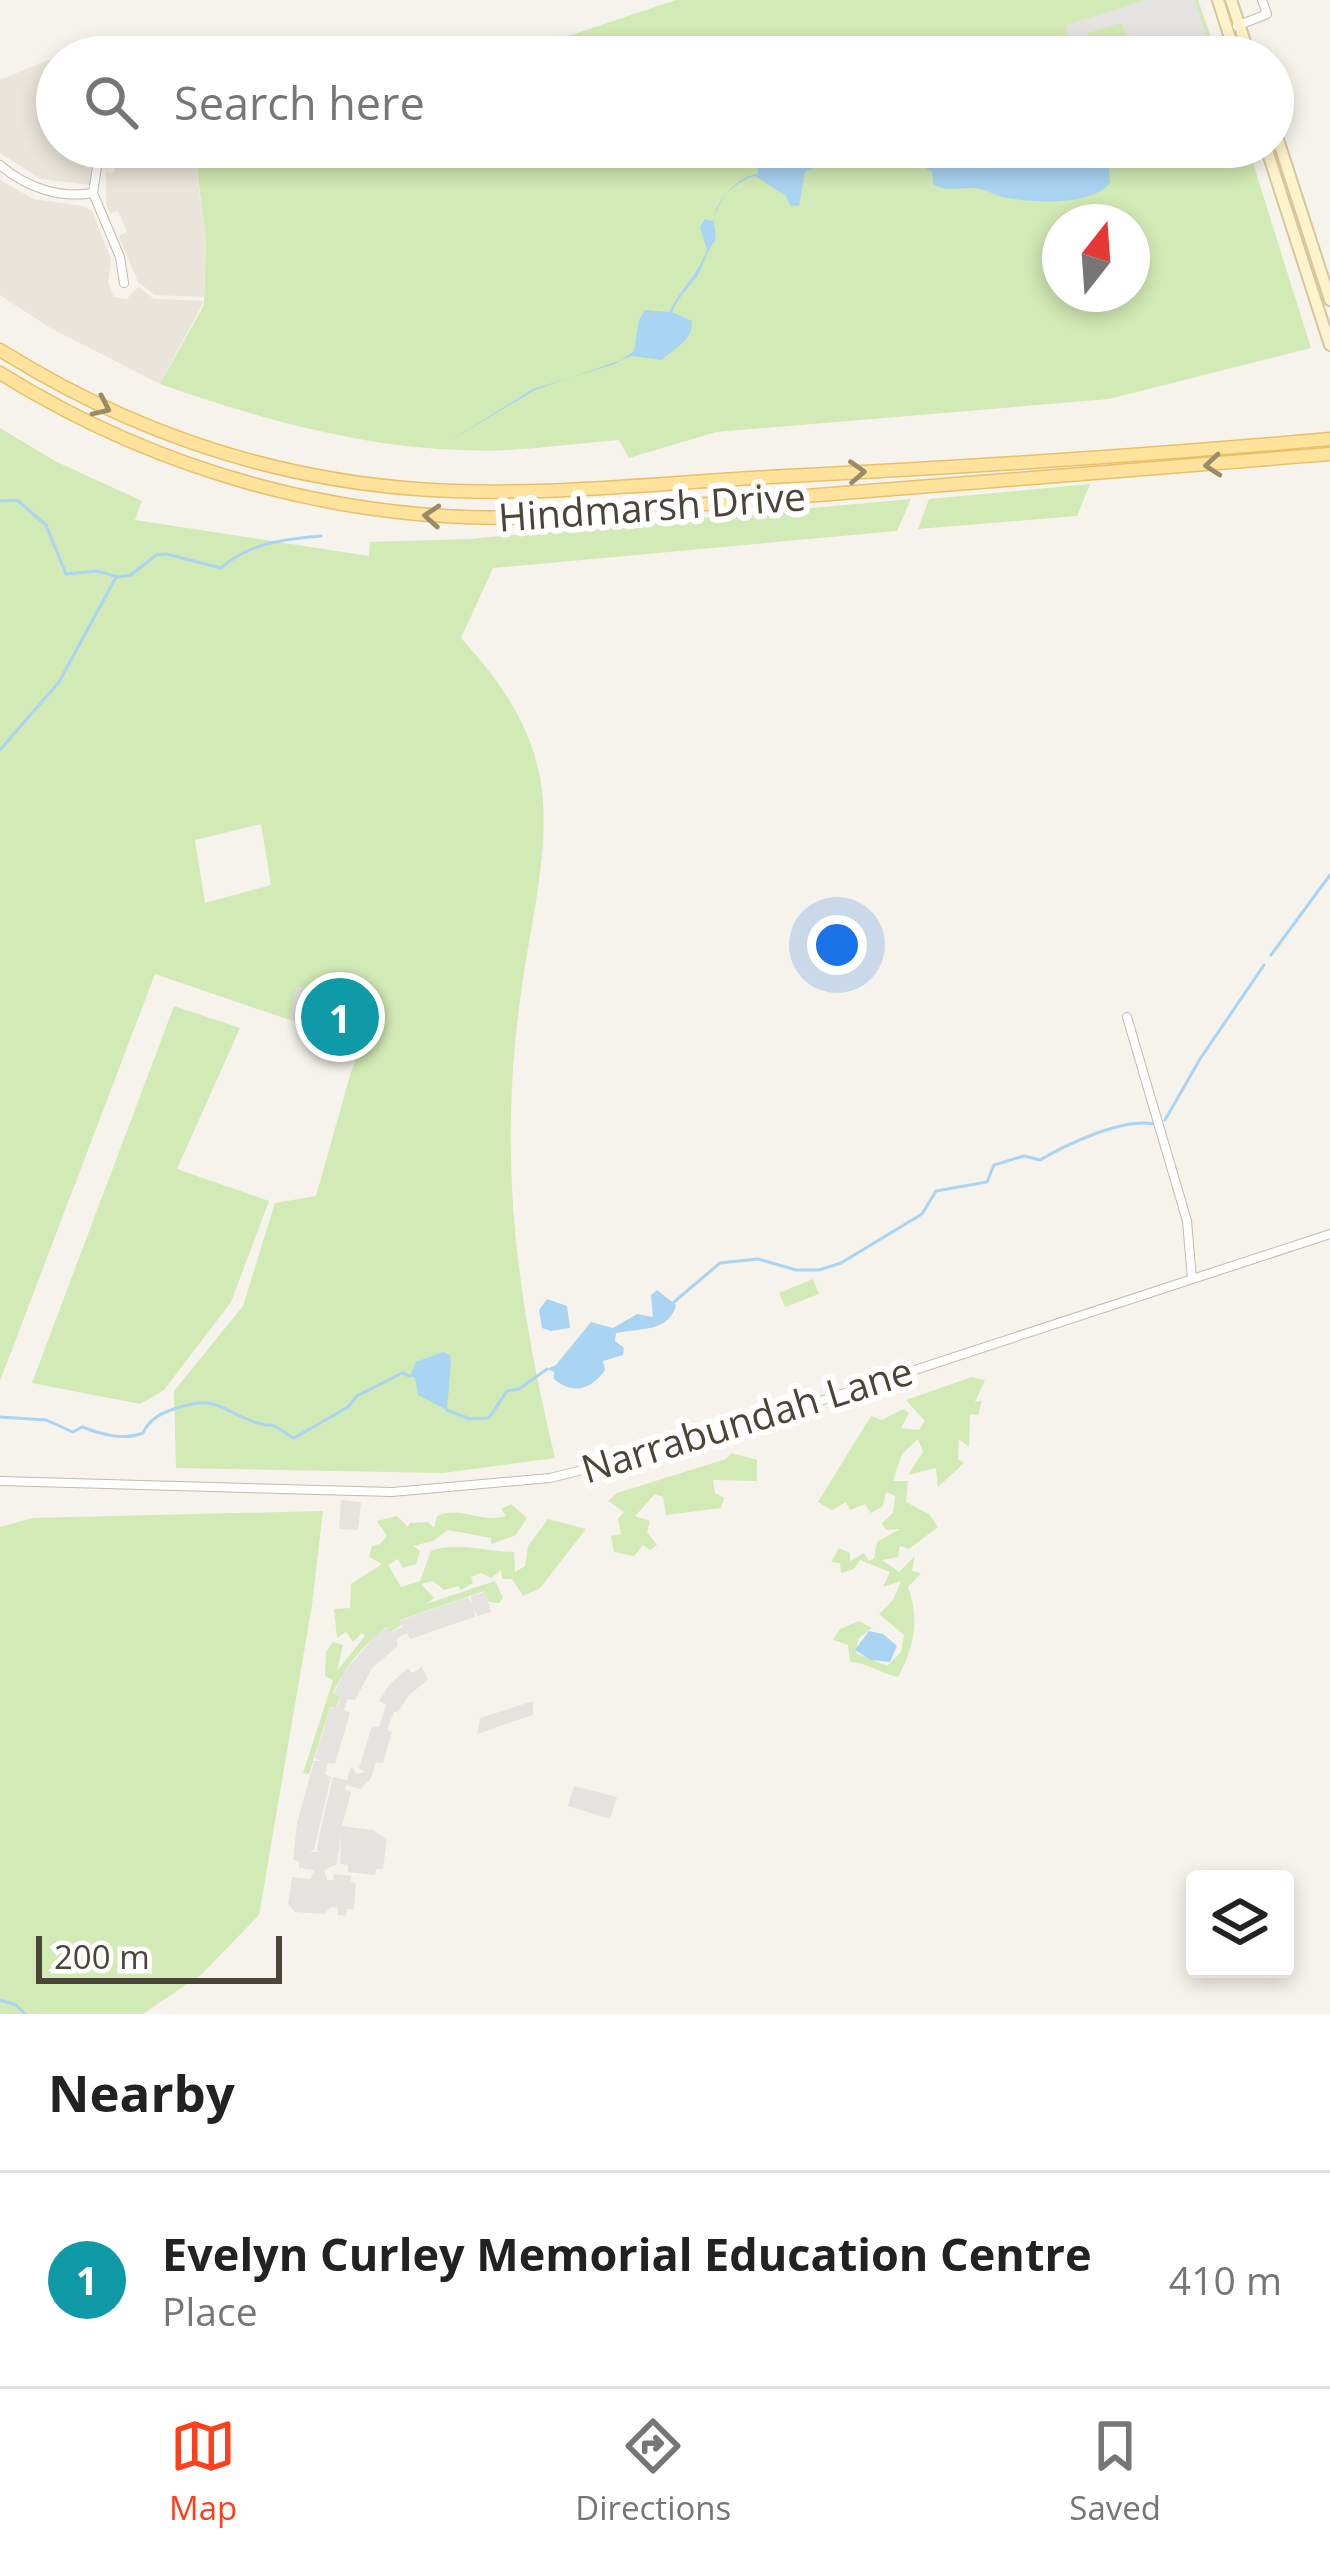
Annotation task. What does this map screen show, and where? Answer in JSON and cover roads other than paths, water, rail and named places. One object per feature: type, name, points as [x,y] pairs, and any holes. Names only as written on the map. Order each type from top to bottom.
[{"type":"main road","points":[[1217,0],[1238,36]]},
{"type":"main road","points":[[1231,0],[1234,36]]},
{"type":"main road","points":[[1273,168],[1330,345]]},
{"type":"main road","points":[[1287,168],[1330,300]]},
{"type":"main road","points":[[1281,194],[1298,205]]},
{"type":"main road","points":[[1291,223],[1298,205]]},
{"type":"main road","name":"Hindmarsh Drive","points":[[0,350],[98,406],[170,436],[268,467],[418,489],[505,490],[923,469],[1271,444],[1330,435]]},
{"type":"main road","name":"Hindmarsh Drive","points":[[0,374],[88,423],[187,465],[311,500],[396,513],[484,519],[1330,457]]},
{"type":"main road","points":[[923,469],[926,487]]},
{"type":"street","points":[[1233,27],[1267,14],[1262,0]]},
{"type":"street","points":[[0,165],[44,189],[93,193]]},
{"type":"street","points":[[97,168],[93,193],[120,257],[124,283]]},
{"type":"street","points":[[1127,1017],[1187,1221],[1192,1280]]},
{"type":"street","name":"Narrabundah Lane","points":[[0,1481],[392,1492],[550,1478],[692,1444],[1330,1234]]},
{"type":"water","points":[[758,168],[814,168],[805,172],[799,206],[790,205],[786,196],[755,176],[725,195],[735,184],[758,174]]},
{"type":"water","points":[[925,168],[1109,168],[1110,183],[1090,196],[1048,202],[980,189],[939,187],[933,184],[932,172]]},
{"type":"water","points":[[715,216],[715,241],[672,312],[692,321],[686,339],[662,360],[632,356],[621,360],[634,351],[645,310],[669,312],[694,274],[707,250],[700,227]]},
{"type":"water","points":[[570,378],[535,390],[448,442],[533,389]]},
{"type":"water","points":[[657,1290],[676,1305],[667,1320],[652,1328],[616,1333],[623,1355],[603,1361],[605,1370],[588,1386],[568,1387],[554,1379],[554,1372],[547,1369],[556,1365],[591,1322],[613,1328],[637,1314],[653,1317],[651,1295]]},
{"type":"water","points":[[547,1299],[567,1306],[570,1328],[542,1328],[539,1310]]},
{"type":"water","points":[[443,1352],[451,1361],[447,1410],[418,1395],[415,1378],[410,1376],[416,1362]]},
{"type":"water","points":[[869,1631],[883,1634],[897,1646],[890,1662],[871,1660],[855,1650]]},
{"type":"waterway","points":[[0,501],[17,500],[46,525],[66,574],[131,575],[156,555],[166,554],[221,568],[255,548],[321,536]]},
{"type":"waterway","points":[[0,750],[59,682],[115,579]]},
{"type":"waterway","points":[[1271,955],[1330,875]]},
{"type":"waterway","points":[[1165,1120],[1264,965]]},
{"type":"waterway","points":[[674,1302],[720,1263],[758,1259],[796,1270],[841,1263],[922,1214],[936,1191],[987,1182],[994,1165],[1024,1156],[1040,1160],[1111,1129],[1153,1124]]},
{"type":"waterway","points":[[447,1410],[470,1419],[489,1418],[507,1391],[519,1389],[547,1369]]},
{"type":"waterway","points":[[0,1417],[46,1420],[73,1432],[82,1427],[128,1436],[143,1433],[167,1412],[210,1403],[273,1425],[294,1438],[348,1407],[357,1396],[402,1373],[410,1376]]},
{"type":"waterway","points":[[0,2000],[25,2014]]},
{"type":"place","name":"Evelyn Curley Memorial Education Centre","points":[[340,1017]]}]
